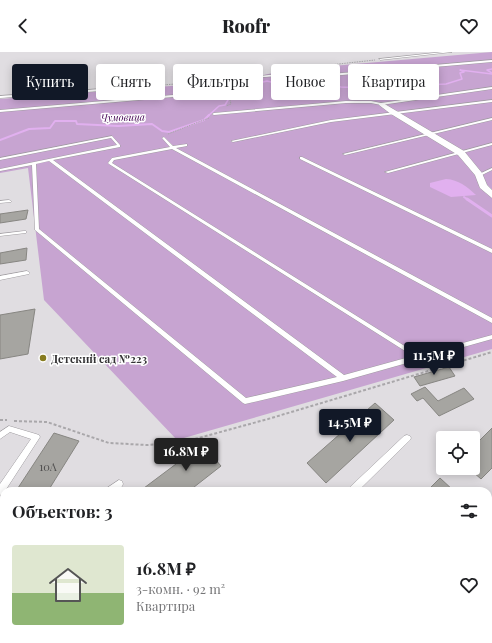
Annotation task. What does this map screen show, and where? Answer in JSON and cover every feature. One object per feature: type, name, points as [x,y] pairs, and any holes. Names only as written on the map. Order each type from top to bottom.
[{"type":"street","points":[[380,104],[461,153],[479,175],[483,186],[492,195]]},
{"type":"lane","points":[[380,59],[451,52]]},
{"type":"lane","points":[[439,66],[492,61]]},
{"type":"lane","points":[[263,76],[319,76],[348,73]]},
{"type":"lane","points":[[214,114],[346,102],[371,102],[380,104],[492,88]]},
{"type":"lane","points":[[0,97],[96,90]]},
{"type":"lane","points":[[0,111],[173,96]]},
{"type":"lane","points":[[233,141],[331,121],[492,100]]},
{"type":"lane","points":[[345,154],[492,119]]},
{"type":"lane","points":[[0,159],[112,137],[119,146],[0,170]]},
{"type":"lane","points":[[164,138],[172,147],[492,321]]},
{"type":"lane","points":[[387,172],[492,144]]},
{"type":"lane","points":[[186,145],[113,159],[110,163],[417,356]]},
{"type":"lane","points":[[301,158],[492,251]]},
{"type":"lane","points":[[50,160],[343,378]]},
{"type":"lane","points":[[34,164],[37,229],[245,402],[343,378],[417,356],[492,337]]},
{"type":"lane","points":[[479,175],[492,169]]},
{"type":"lane","points":[[0,202],[9,201]]},
{"type":"lane","points":[[0,235],[24,232]]},
{"type":"lane","points":[[0,278],[27,273]]},
{"type":"lane","points":[[0,436],[9,429],[36,437],[3,487]]},
{"type":"lane","points":[[356,487],[407,438]]},
{"type":"lane","points":[[115,487],[119,484]]},
{"type":"path","points":[[164,138],[164,135],[206,121],[220,107],[230,104],[229,100]]},
{"type":"path","points":[[378,100],[380,104]]},
{"type":"path","points":[[0,420],[47,422],[109,443],[147,445],[184,442],[268,419],[434,368],[483,356],[492,352]]},
{"type":"shaded area","points":[[492,52],[492,189],[487,190],[492,193],[492,349],[177,440],[44,300],[28,168],[0,173],[0,99],[88,100],[88,92],[96,92],[96,100],[165,100],[165,86],[173,86],[173,100],[263,100],[263,75],[271,73],[271,100],[340,100],[340,65],[348,65],[348,100],[439,100],[439,64],[355,64]]},
{"type":"shaded area","points":[[446,179],[462,184],[476,195],[451,197],[430,187],[430,183]]},
{"type":"building","points":[[28,210],[26,219],[0,223],[0,214]]},
{"type":"building","points":[[27,248],[26,260],[0,264],[0,253]]},
{"type":"building","points":[[35,309],[28,354],[0,359],[0,315]]},
{"type":"building","points":[[449,367],[455,376],[420,386],[414,377]]},
{"type":"building","points":[[425,387],[438,401],[464,388],[474,399],[439,416],[423,398],[417,401],[411,394]]},
{"type":"building","points":[[375,403],[394,420],[326,483],[307,463]]},
{"type":"building","points":[[492,428],[492,468],[481,479],[476,475],[480,475],[480,440]]},
{"type":"building","points":[[54,433],[79,441],[50,487],[19,487]]},
{"type":"building","points":[[203,445],[221,466],[194,487],[145,487],[176,464],[174,460],[190,449],[193,452]]},
{"type":"building","points":[[440,478],[450,487],[431,487]]},
{"type":"waterway","name":"Чумовица","points":[[492,69],[487,70],[492,73]]},
{"type":"waterway","name":"Чумовица","points":[[439,84],[446,84],[462,79],[460,73],[464,72],[460,70],[492,74]]},
{"type":"waterway","name":"Чумовица","points":[[208,116],[219,106],[225,105],[228,100],[225,93],[226,90],[223,89],[226,87],[243,87],[267,81],[275,83],[273,80],[276,77],[286,83],[298,81],[298,79],[348,87]]},
{"type":"waterway","name":"Чумовица","points":[[0,140],[29,129],[50,128],[55,121],[76,121],[77,124],[118,126],[152,124],[162,131],[169,132],[204,120],[208,116]]},
{"type":"waterway","points":[[464,197],[468,200]]},
{"type":"waterway","points":[[467,199],[492,216]]},
{"type":"place","name":"Детский сад №223","points":[[43,358]]}]
